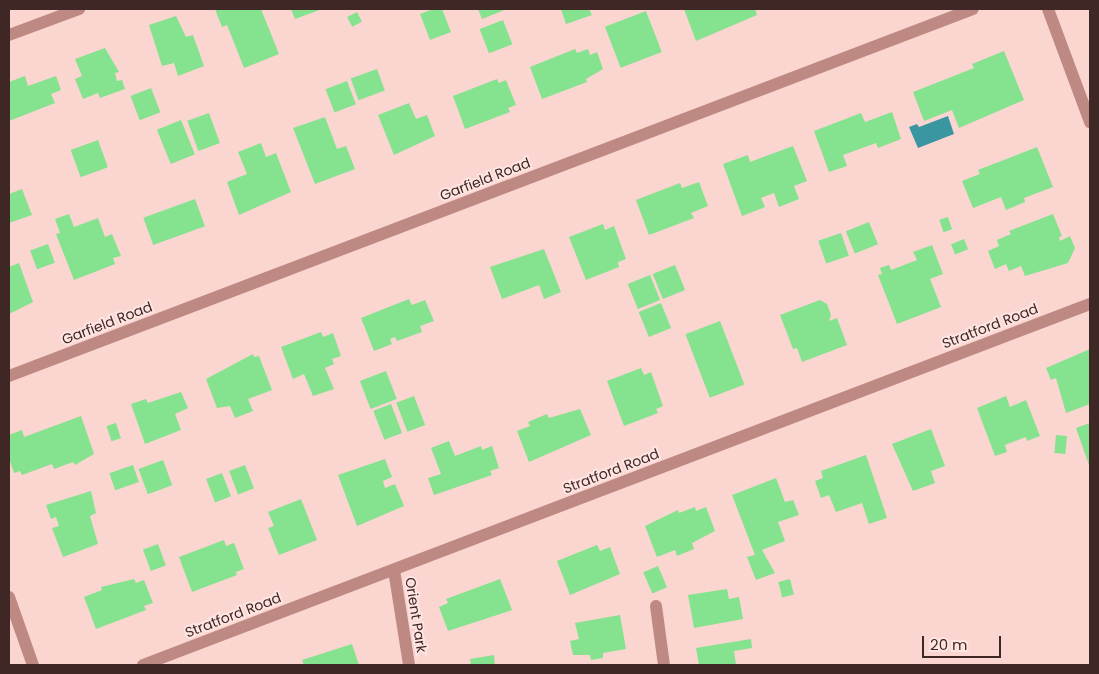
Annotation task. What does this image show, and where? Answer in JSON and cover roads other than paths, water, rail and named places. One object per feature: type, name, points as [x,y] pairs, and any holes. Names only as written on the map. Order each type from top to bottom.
[{"type":"street","points":[[9,35],[79,9]]},
{"type":"street","name":"Garfield Road","points":[[9,376],[973,9]]},
{"type":"street","points":[[1048,9],[1090,122]]},
{"type":"street","name":"Stratford Road","points":[[143,665],[1090,304]]},
{"type":"street","name":"Orient Park","points":[[394,570],[409,665]]},
{"type":"street","points":[[9,597],[33,665]]},
{"type":"street","points":[[656,606],[664,665]]},
{"type":"water","points":[[948,116],[954,134],[918,148],[909,127],[917,124],[919,127]]}]
